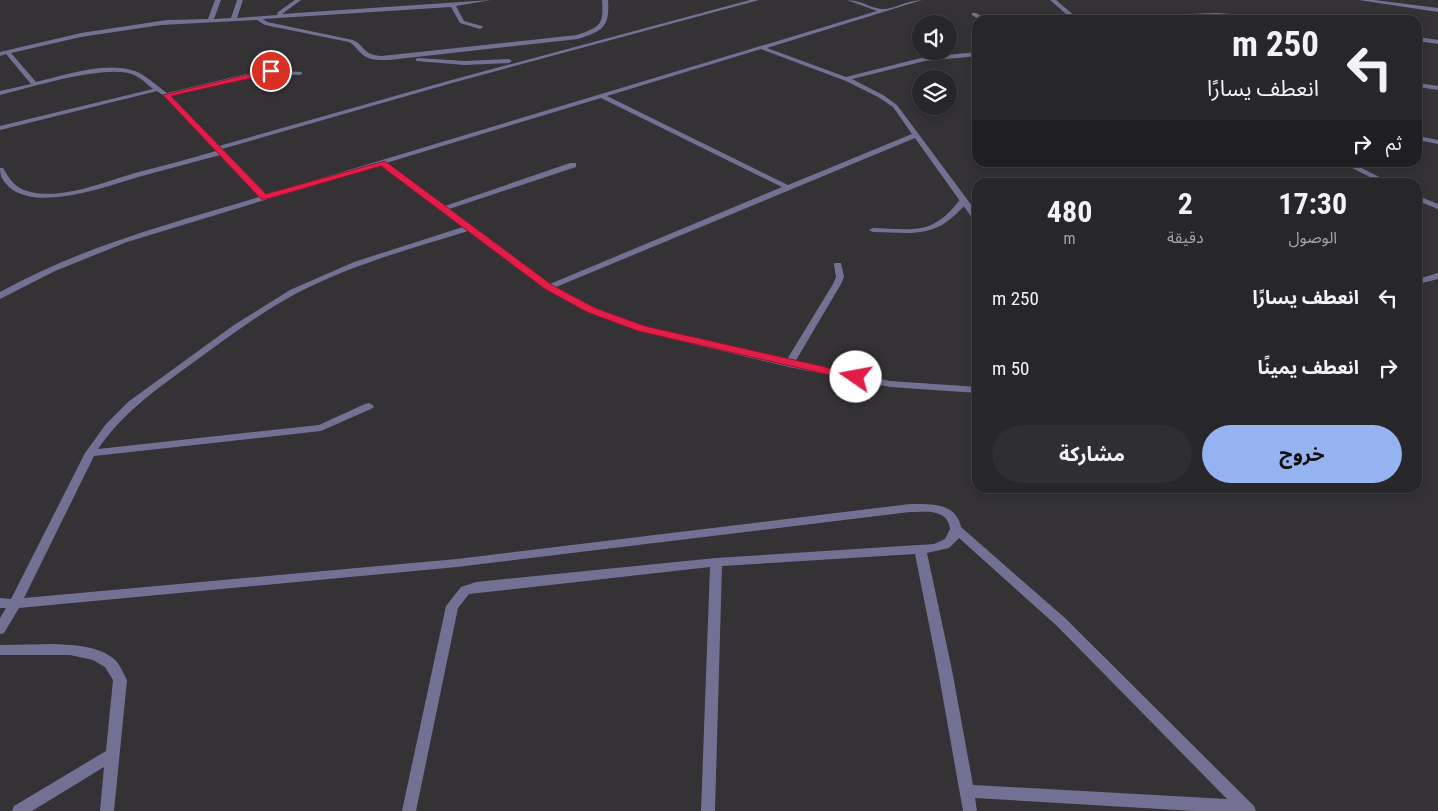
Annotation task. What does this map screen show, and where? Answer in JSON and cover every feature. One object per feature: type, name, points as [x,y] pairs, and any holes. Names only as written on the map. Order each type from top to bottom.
[{"type":"street","points":[[212,18],[218,0]]},
{"type":"street","points":[[234,17],[240,0]]},
{"type":"street","points":[[234,17],[258,18],[280,15],[298,0]]},
{"type":"street","points":[[3,53],[89,34],[160,23],[212,18],[453,5],[488,0]]},
{"type":"street","points":[[401,57],[578,37],[599,29],[605,24],[607,17],[605,0]]},
{"type":"street","points":[[0,170],[7,182],[19,191],[28,194],[50,195],[90,188],[530,60],[756,0]]},
{"type":"street","points":[[850,0],[880,10]]},
{"type":"street","points":[[0,296],[40,275],[111,245],[880,10],[919,0]]},
{"type":"street","points":[[1054,0],[1070,15]]},
{"type":"street","points":[[1362,0],[1438,10]]},
{"type":"street","points":[[453,5],[462,22],[480,27]]},
{"type":"street","points":[[258,18],[265,22],[348,40],[358,44],[361,52],[373,57],[401,57],[465,63],[530,60]]},
{"type":"street","points":[[1422,40],[1438,42]]},
{"type":"street","points":[[760,47],[844,79],[886,99],[895,106],[972,212]]},
{"type":"street","points":[[3,53],[34,84]]},
{"type":"street","points":[[844,79],[925,59],[972,55]]},
{"type":"street","points":[[0,93],[87,72],[114,70],[135,73],[166,95],[264,197]]},
{"type":"street","points":[[166,95],[263,72],[300,73]]},
{"type":"street","points":[[1422,85],[1438,88]]},
{"type":"street","points":[[0,128],[158,89]]},
{"type":"street","points":[[602,96],[787,187]]},
{"type":"street","points":[[549,287],[915,135]]},
{"type":"street","points":[[1422,139],[1438,142]]},
{"type":"street","points":[[382,163],[549,287],[591,310],[642,328],[789,364],[890,384],[972,390]]},
{"type":"street","points":[[443,209],[573,165]]},
{"type":"street","points":[[1354,167],[1377,178]]},
{"type":"street","points":[[1422,200],[1438,208]]},
{"type":"street","points":[[874,230],[912,230],[933,227],[946,219],[964,201]]},
{"type":"street","points":[[0,629],[15,604],[102,433],[127,408],[209,346],[269,306],[307,285],[356,264],[468,228]]},
{"type":"street","points":[[789,364],[837,284],[840,277],[838,265]]},
{"type":"street","points":[[1422,281],[1438,276]]},
{"type":"street","points":[[90,454],[321,428],[369,406]]},
{"type":"street","points":[[0,603],[15,604],[457,563],[910,508],[934,509],[947,512],[954,520],[957,530],[1061,622],[1247,809]]},
{"type":"street","points":[[409,811],[452,606],[465,590],[476,587],[716,562],[920,549],[946,545],[954,538],[957,530]]},
{"type":"street","points":[[920,549],[945,670],[970,811]]},
{"type":"street","points":[[708,811],[716,562]]},
{"type":"street","points":[[0,650],[74,651],[97,656],[109,662],[120,680],[107,811]]},
{"type":"street","points":[[19,811],[112,754]]},
{"type":"street","points":[[967,791],[1247,809]]},
{"type":"route","points":[[271,71],[166,95],[264,197],[382,163],[549,287],[591,310],[642,328],[789,364],[856,377]]}]
